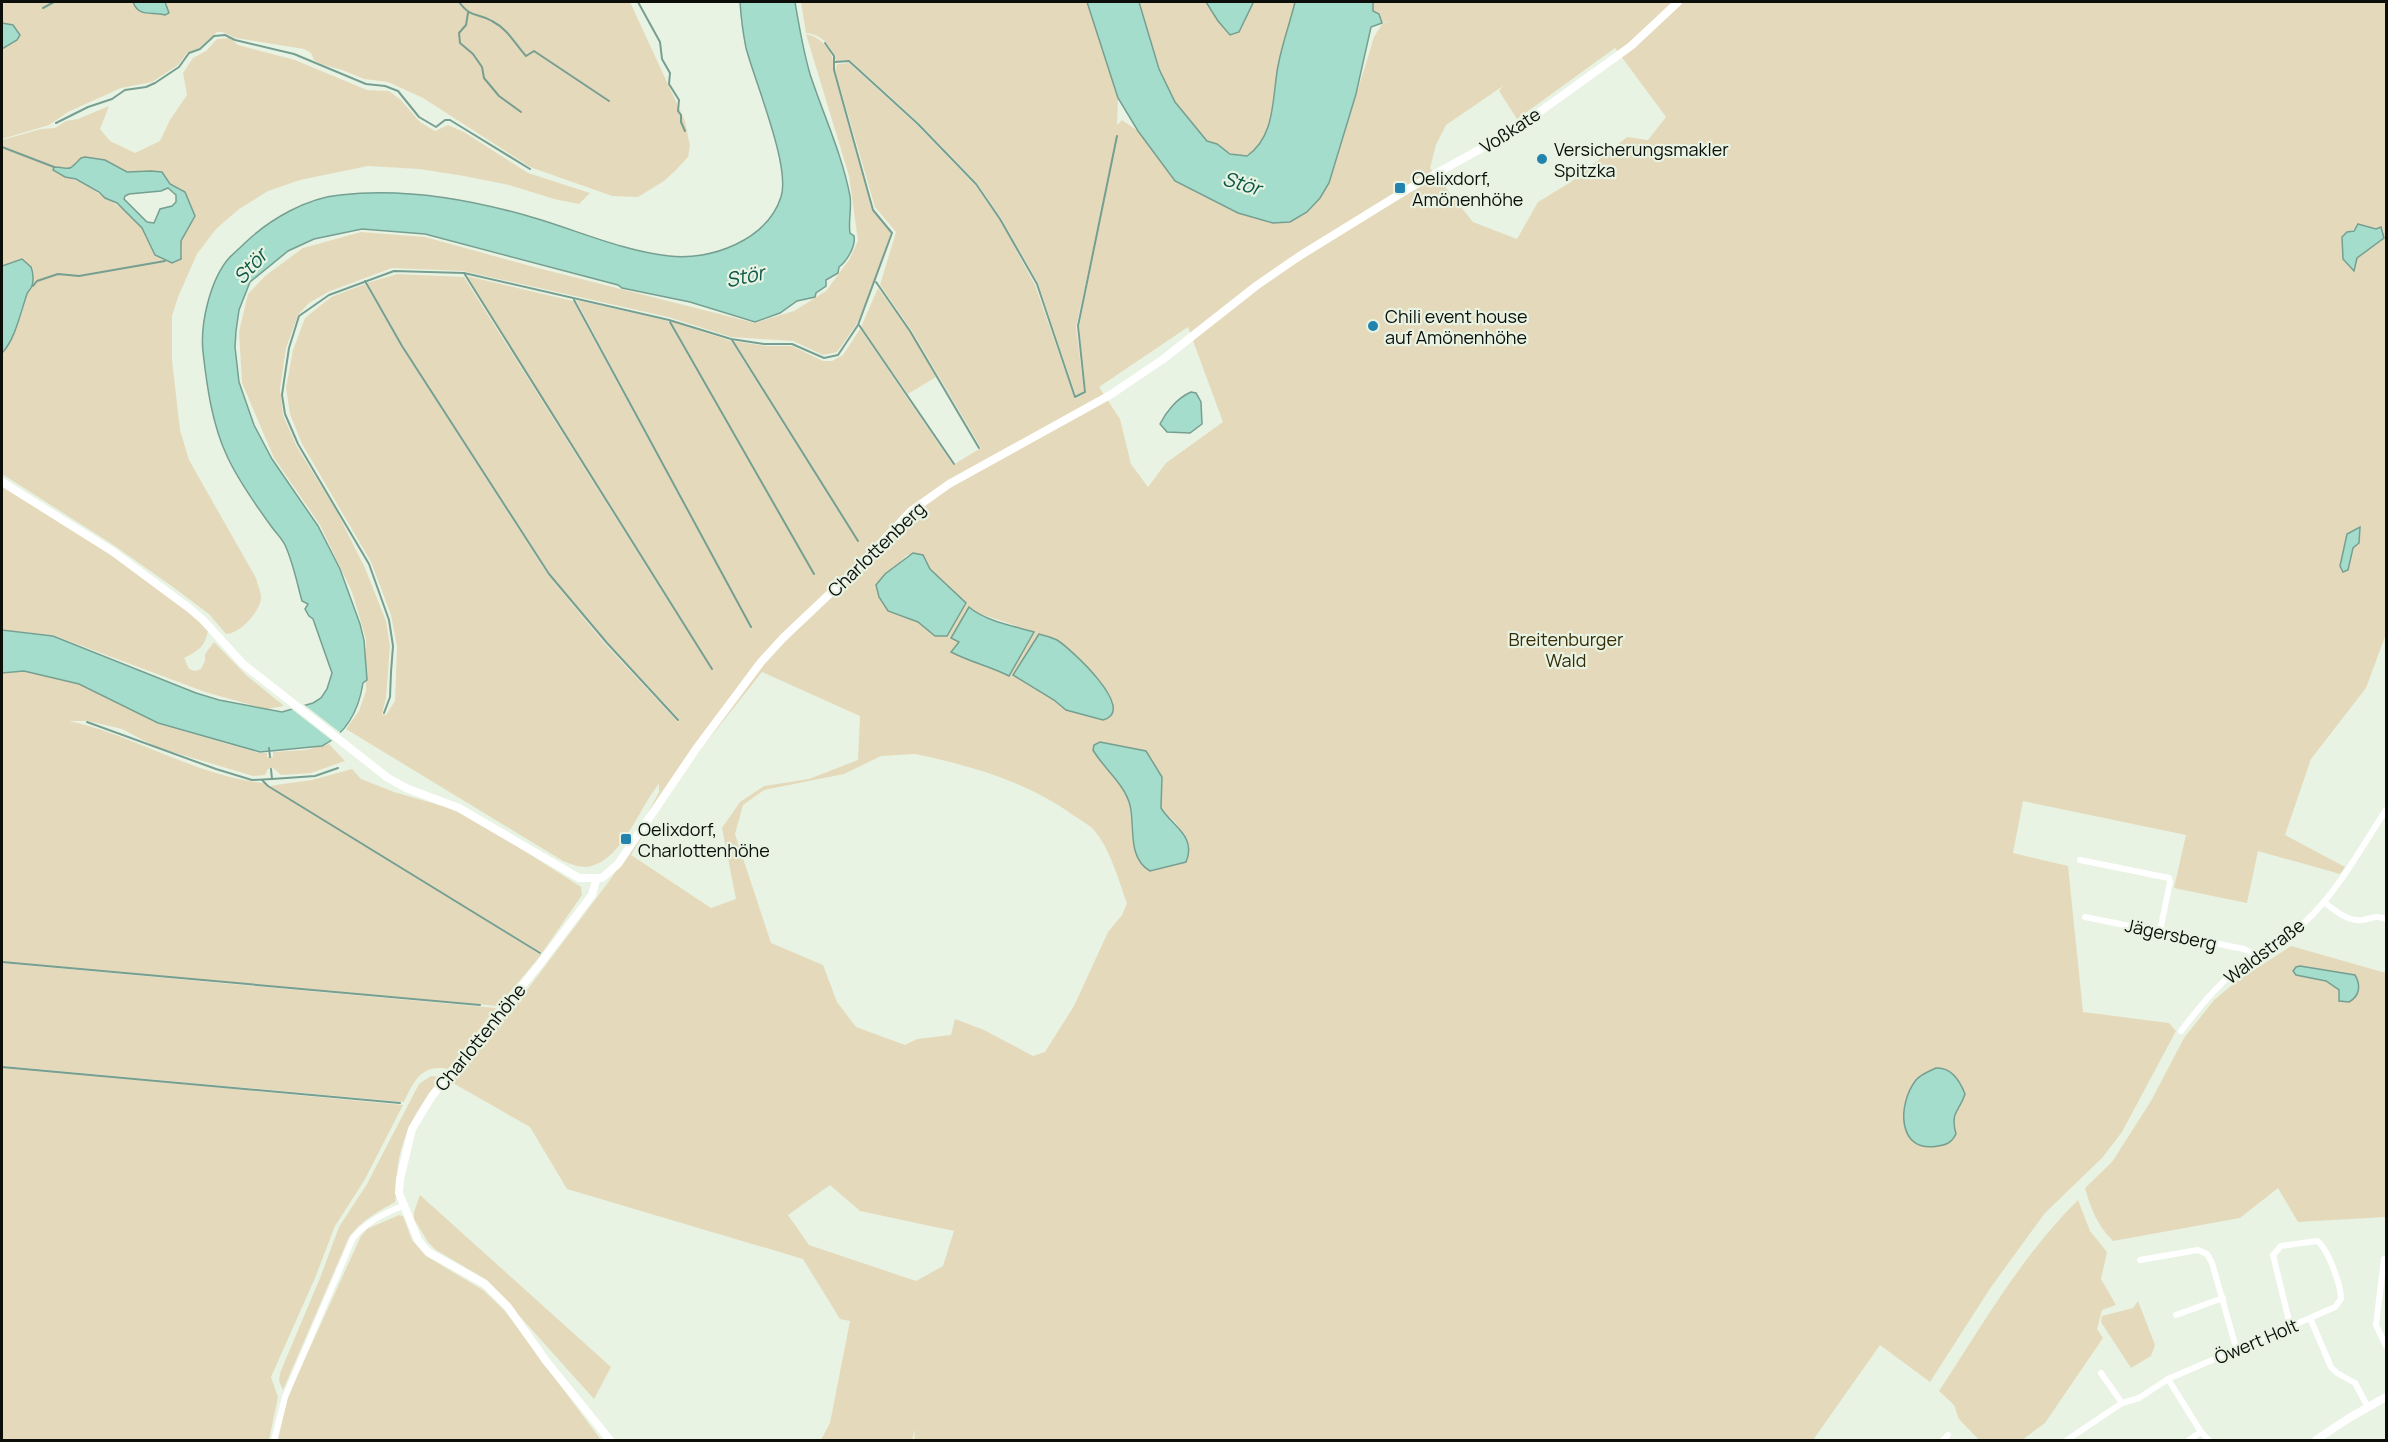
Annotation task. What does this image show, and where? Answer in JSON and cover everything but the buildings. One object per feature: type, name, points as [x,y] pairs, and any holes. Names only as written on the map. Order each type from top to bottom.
[{"type":"main road","name":"Voßkate","points":[[1210,322],[1298,257],[1408,189],[1513,131],[1631,46],[1678,2]]},
{"type":"main road","name":"Charlottenberg","points":[[596,880],[605,877],[618,864],[660,801],[761,662],[859,566],[910,511],[949,484],[1110,395],[1162,360],[1210,322]]},
{"type":"main road","points":[[2,482],[112,550],[189,608],[243,664],[339,741],[395,782],[459,807],[579,878],[596,880]]},
{"type":"main road","name":"Charlottenhöhe","points":[[596,880],[592,895],[539,965],[432,1096],[414,1126],[400,1179],[399,1193],[418,1240],[428,1252],[485,1284],[508,1307],[546,1361],[610,1440]]},
{"type":"main road","points":[[2316,1440],[2386,1397]]},
{"type":"street","name":"Waldstraße","points":[[2181,1031],[2214,990],[2256,955],[2298,928],[2324,902],[2386,810]]},
{"type":"street","points":[[2080,860],[2169,878],[2160,931]]},
{"type":"street","points":[[2324,902],[2346,917],[2361,920],[2376,915],[2386,919]]},
{"type":"street","name":"Jägersberg","points":[[2085,917],[2244,949],[2256,955]]},
{"type":"street","points":[[274,1440],[285,1397],[353,1238],[372,1220],[404,1208]]},
{"type":"street","points":[[2290,1325],[2273,1255],[2281,1246],[2318,1240],[2326,1251],[2341,1299],[2335,1307],[2310,1318]]},
{"type":"street","points":[[2140,1260],[2198,1250],[2202,1252],[2212,1263],[2237,1351]]},
{"type":"street","points":[[2384,1259],[2376,1325],[2386,1346]]},
{"type":"street","points":[[2176,1315],[2223,1299]]},
{"type":"street","name":"Öwert Holt","points":[[2067,1440],[2122,1403],[2139,1398],[2168,1379],[2310,1318],[2331,1367],[2355,1383],[2368,1407]]},
{"type":"street","points":[[2101,1373],[2122,1403]]},
{"type":"street","points":[[2168,1379],[2201,1432],[2209,1440]]},
{"type":"street","points":[[2189,1440],[2201,1432]]},
{"type":"green space","points":[[2,2],[630,2],[685,121],[690,146],[688,157],[664,181],[638,197],[612,196],[530,167],[423,98],[388,82],[364,79],[321,64],[304,49],[236,38],[222,32],[217,32],[199,48],[187,53],[178,65],[152,82],[121,88],[68,112],[49,125],[2,139]]},
{"type":"green space","name":"Breitenburger Wald","points":[[801,2],[1087,2],[1118,98],[1117,125],[1122,120],[1138,131],[1175,181],[1238,213],[1273,223],[1290,222],[1329,183],[1374,37],[1382,24],[1389,21],[1382,23],[1379,14],[1373,11],[1373,2],[2386,2],[2386,634],[2366,688],[2311,759],[2285,835],[2345,867],[2340,874],[2258,851],[2247,903],[2174,888],[2186,835],[2023,801],[2013,853],[2068,866],[2083,1012],[2169,1023],[2176,1031],[2122,1132],[2102,1158],[2045,1213],[1991,1287],[1930,1382],[1880,1345],[1813,1440],[914,1440],[915,1429],[912,1440],[821,1440],[830,1423],[850,1321],[840,1319],[803,1259],[567,1189],[530,1127],[451,1082],[527,990],[610,880],[659,792],[659,784],[620,845],[610,856],[599,863],[586,867],[580,866],[563,861],[346,729],[359,711],[366,691],[366,639],[352,592],[320,525],[274,458],[242,383],[239,332],[248,294],[265,276],[303,248],[361,232],[425,237],[755,323],[794,311],[826,291],[849,260],[858,241],[849,176],[806,34],[822,42],[832,58],[833,70],[872,210],[891,233],[875,282],[856,325],[837,352],[823,355],[793,341],[731,337],[668,317],[463,271],[392,268],[328,292],[309,303],[298,315],[286,348],[280,389],[283,415],[297,447],[336,510],[365,568],[386,621],[390,646],[386,698],[382,714],[386,715],[395,701],[397,647],[391,615],[371,562],[302,444],[290,414],[286,388],[293,350],[305,318],[331,297],[365,284],[401,346],[548,575],[605,644],[678,722],[679,719],[608,643],[550,574],[403,346],[367,283],[397,274],[464,277],[709,666],[467,276],[573,301],[749,625],[576,300],[668,321],[812,572],[670,321],[731,341],[856,540],[733,341],[765,346],[792,346],[823,361],[832,361],[843,355],[860,329],[953,465],[981,448],[912,331],[880,285],[896,232],[875,207],[835,70],[837,64],[849,63],[917,125],[975,185],[999,219],[1035,285],[1075,399],[1086,393],[1079,327],[1105,194],[1076,327],[1084,391],[1076,396],[1038,283],[1001,218],[977,183],[919,123],[850,60],[836,61],[832,50],[825,42],[816,36],[806,33]],"holes":[[[1615,48],[1666,117],[1648,140],[1627,137],[1571,182],[1538,202],[1517,239],[1473,222],[1430,168],[1436,145],[1446,125],[1503,86],[1499,91],[1517,119]],[[2362,226],[2376,229],[2379,242],[2357,258],[2354,270],[2342,237],[2347,232]],[[1188,327],[1223,422],[1166,463],[1148,487],[1131,464],[1120,419],[1099,387]],[[2346,542],[2353,548],[2347,570],[2340,566]],[[907,555],[923,555],[930,569],[959,598],[935,636],[918,622],[905,616],[876,585]],[[975,612],[1034,632],[1009,675],[952,651],[960,642],[951,638]],[[1087,668],[1110,695],[1103,720],[1066,710],[1054,700],[1019,678]],[[762,672],[860,716],[858,760],[809,779],[764,786],[740,802],[722,828],[736,899],[711,908],[631,855],[675,782]],[[1100,742],[1146,751],[1162,777],[1161,808],[1176,823],[1188,843],[1179,865],[1156,869],[1136,854],[1132,838],[1130,807],[1125,791],[1100,761]],[[915,754],[957,764],[1017,784],[1055,803],[1092,828],[1109,854],[1127,903],[1122,915],[1108,932],[1074,1006],[1045,1052],[1033,1056],[984,1030],[955,1019],[951,1035],[917,1039],[905,1045],[856,1027],[837,1002],[823,965],[771,943],[735,834],[743,805],[764,790],[844,774],[881,756]],[[1950,1071],[1963,1100],[1954,1114],[1953,1121]],[[830,1185],[860,1211],[954,1231],[943,1266],[916,1281],[809,1245],[788,1215]]]},
{"type":"green space","points":[[1139,2],[1205,2],[1229,35],[1239,32],[1254,2],[1295,2],[1277,74],[1272,115],[1266,135],[1257,149],[1243,155],[1232,154],[1208,141],[1193,127],[1181,112],[1162,76],[1148,38]]},
{"type":"green space","points":[[230,38],[238,45],[295,60],[367,90],[389,91],[401,100],[420,122],[435,131],[448,125],[464,132],[528,173],[590,193],[579,204],[509,185],[464,176],[419,169],[368,166],[300,180],[268,191],[239,209],[216,229],[197,254],[178,297],[172,316],[172,360],[180,430],[189,460],[256,578],[261,597],[258,609],[249,621],[232,633],[226,634],[209,614],[173,587],[112,544],[2,474],[2,353],[10,341],[15,325],[21,317],[27,295],[33,286],[22,259],[2,266],[2,140],[41,129],[55,128],[66,121],[78,119],[109,106],[100,129],[110,141],[135,153],[160,141],[170,120],[187,95],[183,73],[193,58],[206,51],[217,39]],"holes":[[[85,157],[105,160],[127,172],[162,172],[170,184],[187,197],[194,212],[191,224],[184,232],[181,241],[182,256],[165,261],[160,258],[153,250],[142,228],[130,214],[87,186],[65,177],[60,167],[71,168]]]},
{"type":"green space","points":[[878,288],[910,332],[936,377],[908,394],[861,327]]},
{"type":"green space","points":[[2,485],[138,570],[187,610],[208,631],[200,648],[184,658],[189,669],[195,671],[201,669],[205,661],[205,654],[214,642],[246,675],[284,706],[266,709],[205,692],[53,635],[2,630]]},
{"type":"green space","points":[[24,671],[78,684],[158,724],[259,753],[267,753],[267,757],[273,757],[273,752],[305,750],[329,744],[345,761],[311,773],[281,775],[273,768],[268,769],[265,775],[253,776],[156,747],[122,729],[88,721],[69,721],[93,727],[214,772],[264,783],[541,955],[498,1006],[2,962],[2,673]]},
{"type":"green space","points":[[352,769],[361,779],[394,792],[463,812],[581,887],[582,895],[542,953],[269,786],[312,780]]},
{"type":"green space","points":[[2291,946],[2386,973],[2386,1217],[2298,1222],[2278,1188],[2240,1218],[2113,1241],[2095,1216],[2085,1188],[2112,1162],[2151,1101],[2184,1038],[2214,1000],[2237,981]],"holes":[[[2322,970],[2351,974],[2357,978],[2359,989],[2338,999],[2339,990],[2326,981],[2296,975]]]},
{"type":"green space","points":[[2,963],[496,1008],[448,1069],[431,1069],[425,1072],[415,1081],[404,1102],[2,1066]]},
{"type":"green space","points":[[2,1067],[403,1105],[364,1181],[335,1226],[315,1278],[271,1377],[278,1397],[269,1440],[2,1440]]},
{"type":"green space","points":[[431,1076],[442,1077],[420,1107],[404,1140],[398,1164],[395,1202],[365,1221],[349,1237],[283,1390],[279,1381],[280,1373],[339,1227],[367,1184],[419,1084]]},
{"type":"green space","points":[[420,1195],[611,1367],[594,1399],[487,1280],[436,1250],[428,1242],[414,1219]]},
{"type":"green space","points":[[2078,1200],[2090,1231],[2107,1252],[2101,1279],[2116,1305],[2102,1310],[2097,1329],[2103,1338],[2045,1423],[2022,1440],[1979,1440],[1959,1419],[1954,1405],[1939,1391],[2021,1267]]},
{"type":"green space","points":[[399,1215],[403,1216],[412,1240],[426,1256],[483,1290],[504,1310],[601,1440],[278,1440],[288,1396],[361,1236],[367,1229]]},
{"type":"green space","points":[[2138,1301],[2155,1345],[2151,1356],[2131,1368],[2101,1322],[2102,1316],[2133,1308]]},
{"type":"water","points":[[133,2],[165,2],[169,13],[165,15],[142,12]]},
{"type":"water","name":"Stör","points":[[740,2],[795,2],[810,74],[847,180],[850,201],[849,224],[850,233],[854,236],[854,244],[848,257],[839,267],[838,273],[826,280],[826,286],[816,293],[815,297],[797,301],[780,313],[755,322],[690,302],[622,288],[618,285],[425,234],[362,229],[314,239],[288,251],[250,282],[239,310],[236,331],[235,347],[239,382],[254,425],[272,459],[318,526],[340,569],[364,640],[367,680],[363,683],[355,711],[345,727],[331,741],[322,746],[260,752],[158,723],[79,684],[24,671],[2,673],[2,630],[53,636],[219,700],[282,712],[313,703],[321,698],[327,689],[332,673],[313,619],[305,609],[308,604],[302,601],[293,565],[285,545],[253,501],[227,456],[208,392],[202,341],[203,329],[208,303],[222,267],[266,225],[290,211],[327,197],[365,193],[415,194],[490,206],[652,254],[685,257],[702,255],[736,244],[764,225],[774,212],[781,197],[783,183],[771,124],[746,48]]},
{"type":"water","name":"Stör","points":[[1087,2],[1139,2],[1159,69],[1175,102],[1207,141],[1217,144],[1230,154],[1247,156],[1256,148],[1268,127],[1280,58],[1295,2],[1373,2],[1373,11],[1379,14],[1382,23],[1371,27],[1356,94],[1329,183],[1320,198],[1307,212],[1290,222],[1273,223],[1238,213],[1175,181],[1138,131],[1118,98]]},
{"type":"water","points":[[1206,2],[1253,3],[1239,32],[1230,35]]},
{"type":"water","points":[[2,23],[13,25],[20,35],[17,40],[2,49]]},
{"type":"water","points":[[81,158],[105,160],[127,172],[162,172],[170,184],[185,192],[195,216],[181,241],[181,259],[172,263],[155,255],[142,228],[117,203],[76,179],[65,177],[53,170],[54,167],[69,168]],"holes":[[[168,188],[176,195],[176,202],[172,206],[160,209],[154,223],[147,222],[124,199],[129,194],[161,191]]]},
{"type":"water","points":[[2358,224],[2376,229],[2381,227],[2384,238],[2357,258],[2354,271],[2343,259],[2342,237],[2347,232],[2354,231]]},
{"type":"water","points":[[22,259],[31,267],[33,284],[27,294],[14,333],[2,353],[2,266]]},
{"type":"water","points":[[1191,392],[1196,393],[1201,402],[1202,424],[1190,433],[1167,432],[1160,424],[1162,419],[1177,402]]},
{"type":"water","points":[[2360,527],[2359,543],[2353,548],[2348,570],[2343,572],[2340,566],[2347,534]]},
{"type":"water","points":[[913,553],[923,555],[930,569],[966,603],[947,636],[935,636],[918,622],[888,611],[879,597],[876,585],[885,574]]},
{"type":"water","points":[[969,607],[991,619],[1034,632],[1009,676],[951,652],[959,642],[951,638]]},
{"type":"water","points":[[1039,634],[1057,640],[1087,666],[1108,693],[1113,705],[1112,714],[1103,720],[1066,710],[1013,675]]},
{"type":"water","points":[[1100,742],[1146,751],[1162,777],[1161,808],[1186,838],[1189,853],[1186,862],[1150,871],[1143,865],[1135,850],[1127,797],[1093,750],[1094,745]]},
{"type":"water","points":[[2300,966],[2355,975],[2359,986],[2357,993],[2349,1002],[2339,1001],[2339,990],[2326,981],[2296,975],[2293,971]]},
{"type":"water","points":[[1936,1068],[1951,1072],[1965,1094],[1956,1112],[1954,1126],[1956,1134],[1953,1139],[1944,1145],[1925,1146],[1915,1142],[1908,1135],[1904,1125],[1904,1114],[1910,1090],[1916,1080]]},
{"type":"pier","points":[[302,703],[342,734],[334,742],[289,707]]},
{"type":"waterway","points":[[43,8],[54,2]]},
{"type":"waterway","points":[[459,2],[471,13],[487,18],[503,28],[526,56],[534,51],[609,101]]},
{"type":"waterway","points":[[638,2],[660,42],[662,59],[670,73],[669,84],[679,100],[678,111],[685,131]]},
{"type":"waterway","points":[[468,13],[466,25],[459,33],[460,43],[473,54],[482,67],[484,78],[499,96],[521,112]]},
{"type":"waterway","points":[[56,123],[88,107],[112,99],[125,90],[146,87],[155,83],[179,67],[189,53],[200,49],[214,36],[225,35],[235,40],[294,54],[366,84],[385,86],[398,91],[419,117],[436,127],[445,120],[450,120],[530,169]]},
{"type":"waterway","points":[[384,713],[390,697],[393,646],[389,620],[369,564],[298,444],[285,414],[282,395],[289,348],[299,316],[329,295],[394,271],[464,273],[669,320],[731,339],[764,344],[792,344],[824,358],[838,355],[858,325],[892,233],[873,210],[834,70],[834,56],[825,43]]},
{"type":"waterway","points":[[835,62],[849,61],[918,124],[976,184],[1000,219],[1037,284],[1075,397],[1085,392],[1078,326],[1117,136]]},
{"type":"waterway","points":[[2,147],[54,167]]},
{"type":"waterway","points":[[33,286],[37,281],[58,274],[79,276],[165,261]]},
{"type":"waterway","points":[[464,273],[712,669]]},
{"type":"waterway","points":[[365,281],[402,346],[549,574],[607,643],[678,720]]},
{"type":"waterway","points":[[876,282],[910,331],[979,448]]},
{"type":"waterway","points":[[574,300],[751,627]]},
{"type":"waterway","points":[[670,322],[814,574]]},
{"type":"waterway","points":[[859,325],[954,464]]},
{"type":"waterway","points":[[732,340],[858,541]]},
{"type":"waterway","points":[[87,722],[216,769],[252,780],[272,779]]},
{"type":"waterway","points":[[269,748],[270,757]]},
{"type":"waterway","points":[[271,769],[272,779],[315,776],[338,768]]},
{"type":"waterway","points":[[262,780],[268,786],[540,953]]},
{"type":"waterway","points":[[2,962],[480,1005]]},
{"type":"waterway","points":[[2,1067],[400,1103]]},
{"type":"place","name":"Versicherungsmakler Spitzka","points":[[1542,159]]},
{"type":"place","name":"Oelixdorf, Amönenhöhe","points":[[1400,188]]},
{"type":"place","name":"Chili event house auf Amönenhöhe","points":[[1373,326]]},
{"type":"place","name":"Oelixdorf, Charlottenhöhe","points":[[626,839]]}]
